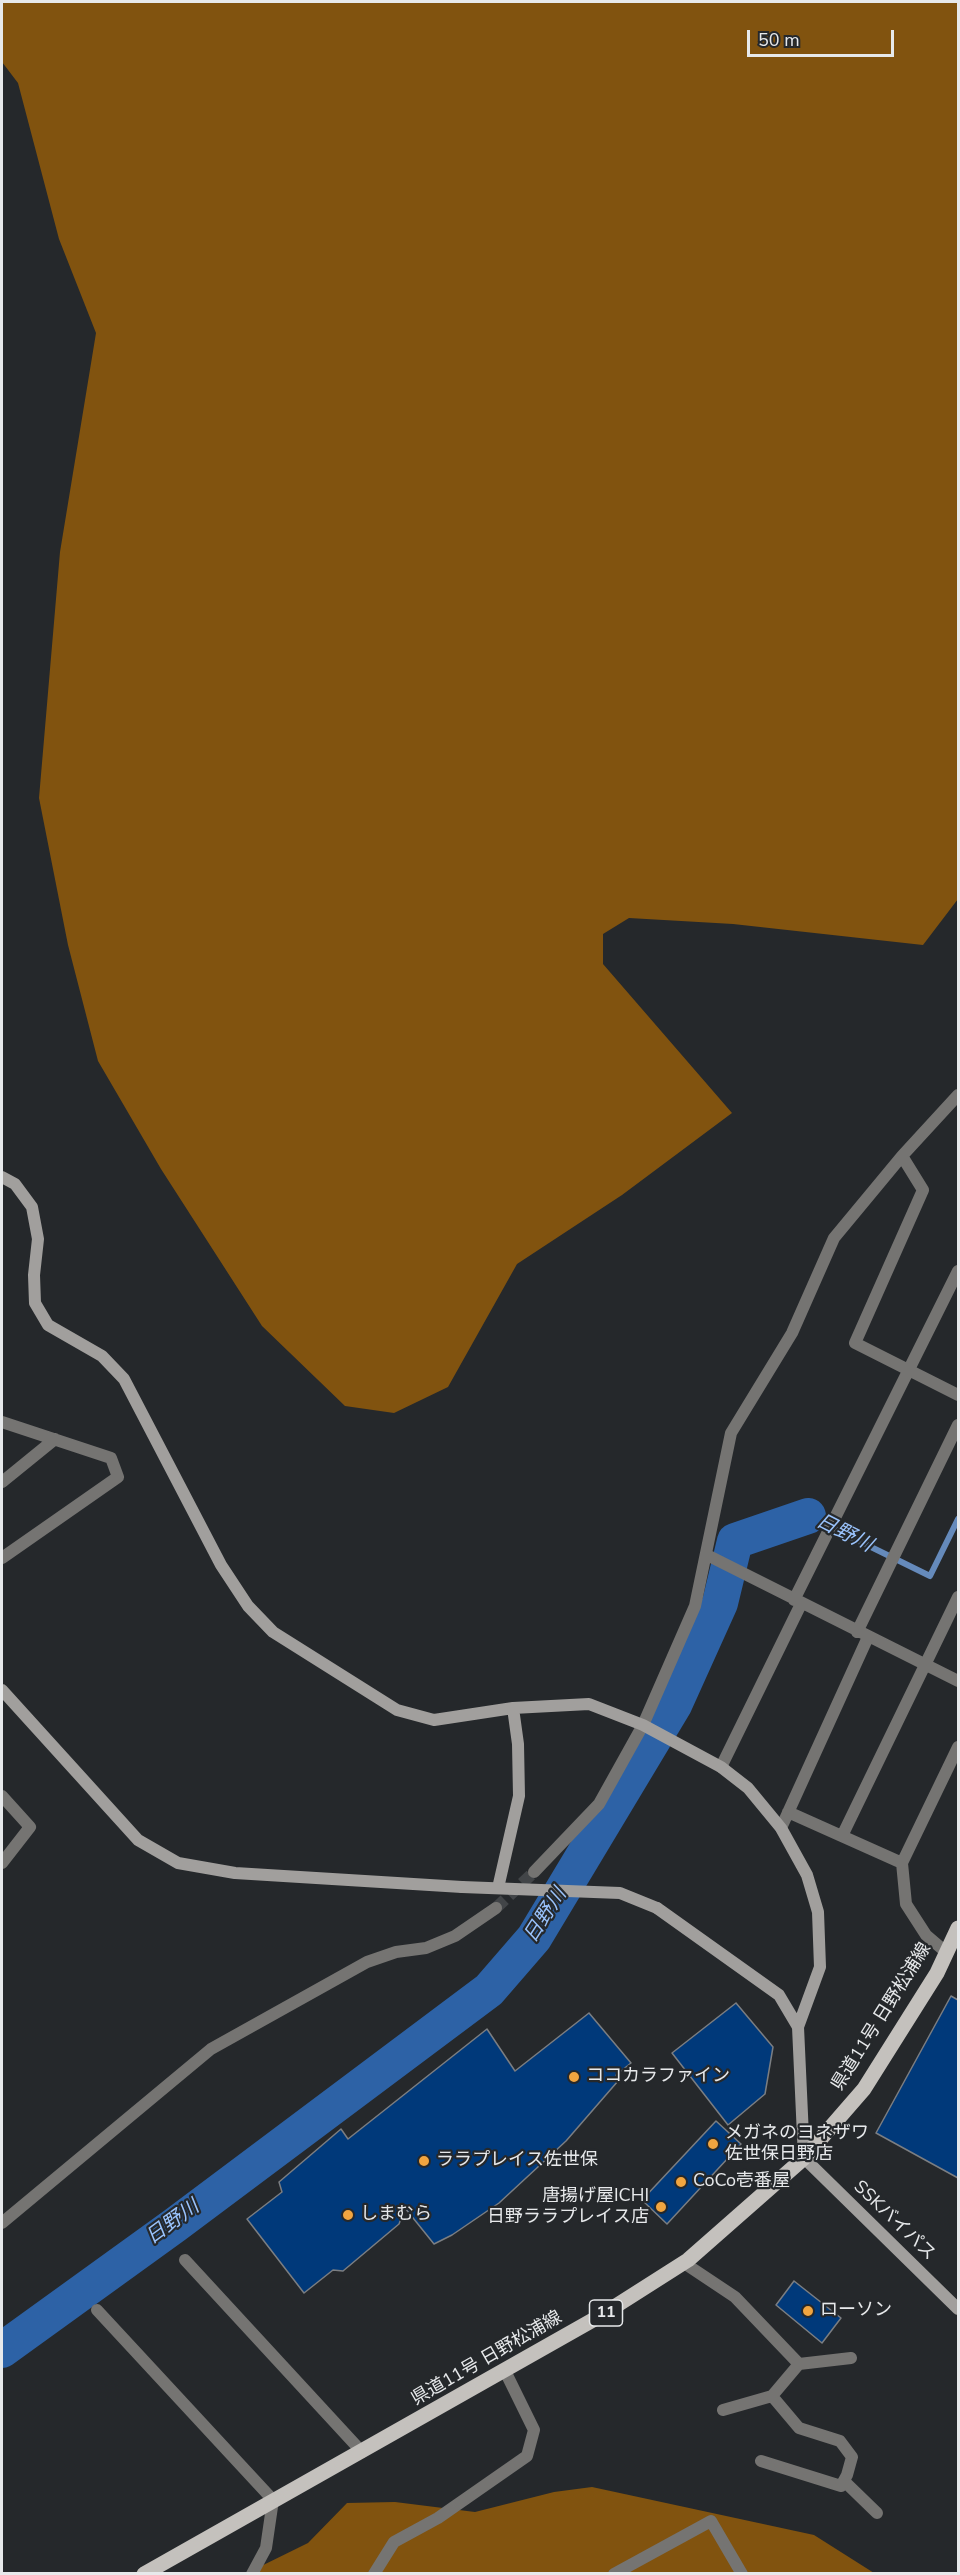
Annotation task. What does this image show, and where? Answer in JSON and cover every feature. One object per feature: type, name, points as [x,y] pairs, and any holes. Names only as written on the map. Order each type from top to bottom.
[{"type":"main road","name":"県道11号 日野松浦線","points":[[144,2574],[505,2371],[600,2316],[684,2263],[804,2158],[864,2089],[937,1972],[958,1928]]},
{"type":"street","points":[[534,1872],[599,1804],[643,1725],[695,1606],[731,1433],[792,1333],[834,1238],[902,1156],[958,1095]]},
{"type":"street","points":[[902,1156],[923,1190],[855,1343],[958,1395]]},
{"type":"street","points":[[2,1177],[15,1184],[32,1207],[38,1239],[34,1275],[35,1303],[48,1325],[102,1356],[124,1379],[221,1565],[249,1606],[273,1632],[397,1710],[434,1720],[513,1708],[589,1704],[643,1725],[721,1767],[748,1788],[781,1828],[807,1875],[818,1912],[820,1967],[798,2027],[804,2158]]},
{"type":"street","points":[[721,1767],[907,1370],[958,1271]]},
{"type":"street","points":[[2,1422],[111,1458],[118,1477],[2,1558]]},
{"type":"street","points":[[781,1828],[862,1635],[958,1425]]},
{"type":"street","points":[[2,1482],[55,1440]]},
{"type":"street","points":[[707,1556],[958,1681]]},
{"type":"street","points":[[842,1836],[958,1597]]},
{"type":"street","points":[[2,1690],[138,1840],[178,1863],[235,1873],[462,1887],[620,1893],[657,1908],[779,1995],[798,2027]]},
{"type":"street","points":[[498,1888],[519,1796],[518,1744],[513,1708]]},
{"type":"street","points":[[946,1953],[926,1935],[906,1904],[902,1863],[958,1747]]},
{"type":"street","points":[[2,1796],[30,1827],[2,1863]]},
{"type":"street","points":[[788,1812],[902,1863]]},
{"type":"street","points":[[2,2223],[211,2049],[367,1962],[396,1952],[426,1948],[455,1936],[496,1908]]},
{"type":"street","name":"SSKバイパス","points":[[804,2158],[958,2309]]},
{"type":"street","points":[[185,2260],[362,2452]]},
{"type":"street","points":[[684,2263],[735,2297],[800,2364]]},
{"type":"street","points":[[97,2310],[273,2500],[266,2548],[252,2574]]},
{"type":"street","points":[[723,2410],[772,2396],[800,2364],[851,2358]]},
{"type":"street","points":[[374,2574],[394,2542],[438,2518],[527,2456],[534,2430],[505,2371]]},
{"type":"street","points":[[761,2461],[841,2486],[852,2457],[840,2440],[799,2428],[772,2396]]},
{"type":"street","points":[[844,2481],[877,2513]]},
{"type":"street","points":[[614,2574],[711,2521],[742,2574]]},
{"type":"shaded area","points":[[2,2],[958,2],[958,899],[923,945],[733,924],[629,918],[603,934],[603,964],[732,1113],[622,1195],[517,1264],[448,1387],[394,1413],[345,1406],[262,1326],[161,1169],[98,1061],[68,945],[39,798],[60,552],[96,333],[59,239],[18,83],[2,62]]},
{"type":"shaded area","points":[[592,2487],[814,2535],[874,2573],[245,2574],[308,2543],[347,2503],[395,2502],[475,2512],[554,2492]]},
{"type":"building","points":[[951,1996],[958,2000],[958,2178],[876,2133]]},
{"type":"building","points":[[736,2003],[773,2047],[765,2094],[728,2125],[672,2053]]},
{"type":"building","name":"ララプレイス佐世保","points":[[589,2013],[631,2063],[616,2075],[618,2081],[566,2141],[499,2203],[452,2235],[434,2244],[405,2208],[399,2224],[343,2271],[333,2270],[304,2293],[247,2219],[282,2192],[279,2182],[341,2129],[348,2139],[487,2029],[515,2071]]},
{"type":"building","points":[[716,2121],[741,2144],[667,2224],[642,2200]]},
{"type":"building","name":"ローソン","points":[[794,2281],[841,2318],[822,2343],[776,2305]]},
{"type":"waterway","name":"日野川","points":[[808,1516],[930,1576],[958,1519]]},
{"type":"waterway","name":"日野川","points":[[2,2350],[175,2225],[489,1990],[534,1938],[674,1705],[720,1603],[735,1541],[808,1516]]},
{"type":"tunnel","points":[[496,1908],[534,1872]]},
{"type":"place","name":"ココカラファイン","points":[[574,2077]]},
{"type":"place","name":"メガネのヨネザワ 佐世保日野店","points":[[713,2144]]},
{"type":"place","name":"ララプレイス佐世保","points":[[424,2161]]},
{"type":"place","name":"CoCo壱番屋","points":[[681,2182]]},
{"type":"place","name":"唐揚げ屋ICHI 日野ララプレイス店","points":[[661,2207]]},
{"type":"place","name":"しまむら","points":[[348,2215]]},
{"type":"place","name":"ローソン","points":[[808,2311]]}]
